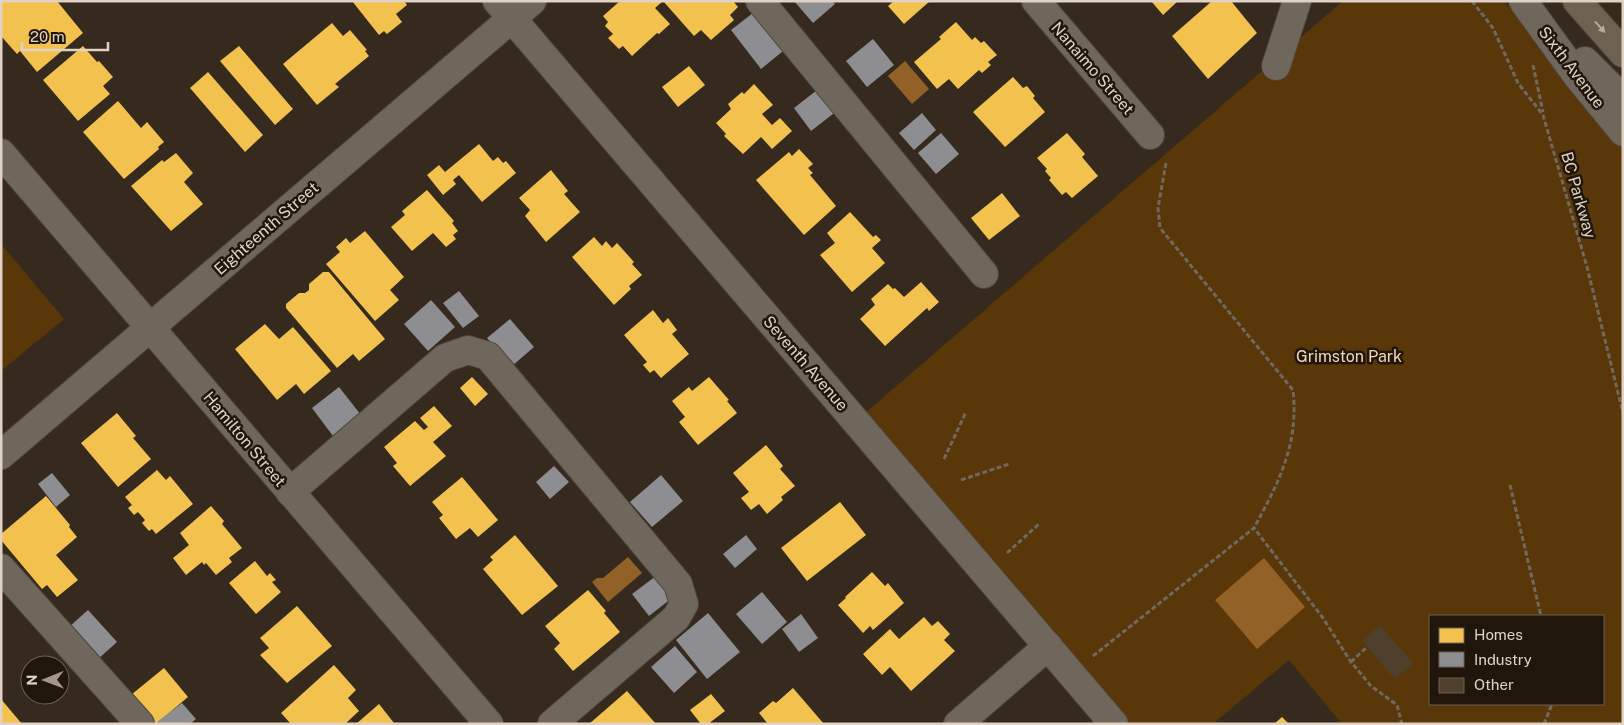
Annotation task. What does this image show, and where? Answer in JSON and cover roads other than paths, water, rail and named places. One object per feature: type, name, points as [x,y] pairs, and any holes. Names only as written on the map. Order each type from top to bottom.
[{"type":"main road","points":[[1576,1],[1623,53]]},
{"type":"street","name":"Eighteenth Street","points":[[1,455],[150,328],[504,10],[532,1]]},
{"type":"street","points":[[760,1],[984,274]]},
{"type":"street","name":"Nanaimo Street","points":[[1036,1],[1150,135]]},
{"type":"street","points":[[1276,66],[1297,1]]},
{"type":"street","name":"Sixth Avenue","points":[[1524,1],[1623,99]]},
{"type":"street","name":"Sixth Avenue","points":[[1524,1],[1578,77],[1623,132]]},
{"type":"street","name":"Seventh Avenue","points":[[504,10],[1114,724]]},
{"type":"street","name":"Hamilton Street","points":[[1,153],[489,724]]},
{"type":"street","points":[[290,492],[445,358],[468,350],[488,356],[678,584],[684,604],[676,618],[552,724]]},
{"type":"street","points":[[1,568],[140,724]]},
{"type":"street","points":[[958,724],[1048,646]]},
{"type":"park label","name":"Grimston Park","points":[[1349,356]]}]
